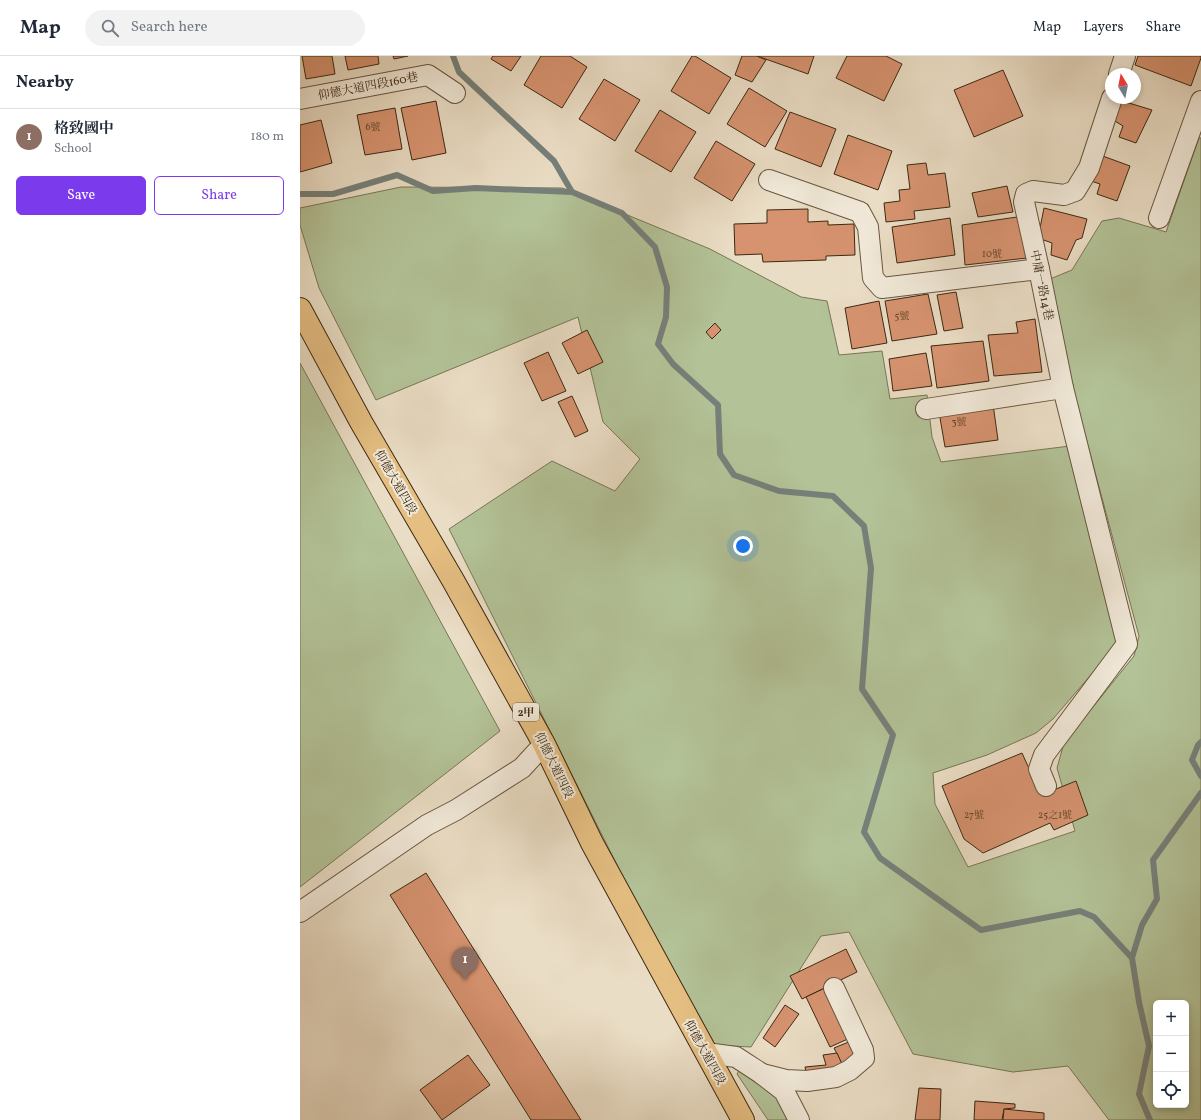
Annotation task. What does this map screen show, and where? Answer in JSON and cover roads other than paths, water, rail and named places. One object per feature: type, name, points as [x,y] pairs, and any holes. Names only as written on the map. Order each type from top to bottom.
[{"type":"main road","name":"仰德大道四段","points":[[300,309],[361,422],[454,582],[544,744],[592,843],[743,1120]]},
{"type":"street","points":[[1121,68],[1125,56]]},
{"type":"street","name":"仰德大道四段160巷","points":[[300,99],[428,75],[455,93]]},
{"type":"street","points":[[1159,218],[1196,125],[1201,101]]},
{"type":"street","name":"中庸一路14巷","points":[[1046,786],[1039,769],[1044,755],[1127,644],[1063,388],[1024,202],[1026,194],[1033,191],[1064,195],[1075,191],[1089,168],[1110,104]]},
{"type":"street","points":[[769,180],[860,212],[868,227],[873,278],[882,288],[1039,269]]},
{"type":"street","points":[[926,409],[1063,388]]},
{"type":"street","points":[[300,912],[427,825],[456,810],[522,768],[544,744]]},
{"type":"street","points":[[762,1074],[786,1080],[808,1081],[836,1077],[850,1070],[864,1058],[863,1050],[834,988]]},
{"type":"street","points":[[706,1053],[736,1057],[762,1074],[784,1091],[799,1120]]},
{"type":"waterway","points":[[453,56],[459,72],[554,161],[572,192],[622,213],[655,247],[667,287],[666,317],[658,344],[673,364],[718,405],[720,454],[734,475],[779,491],[833,496],[864,526],[871,568],[862,689],[893,735],[864,832],[880,858],[981,930],[1080,911],[1094,917],[1132,958],[1139,1002],[1149,1046],[1139,1094],[1150,1120]]},
{"type":"waterway","points":[[300,194],[333,194],[397,175],[433,191],[476,188],[572,192]]},
{"type":"waterway","points":[[1201,742],[1198,745],[1192,760],[1201,776]]},
{"type":"waterway","points":[[1132,958],[1142,925],[1157,899],[1153,860],[1201,793]]},
{"type":"place","name":"格致國中","points":[[465,980]]}]
